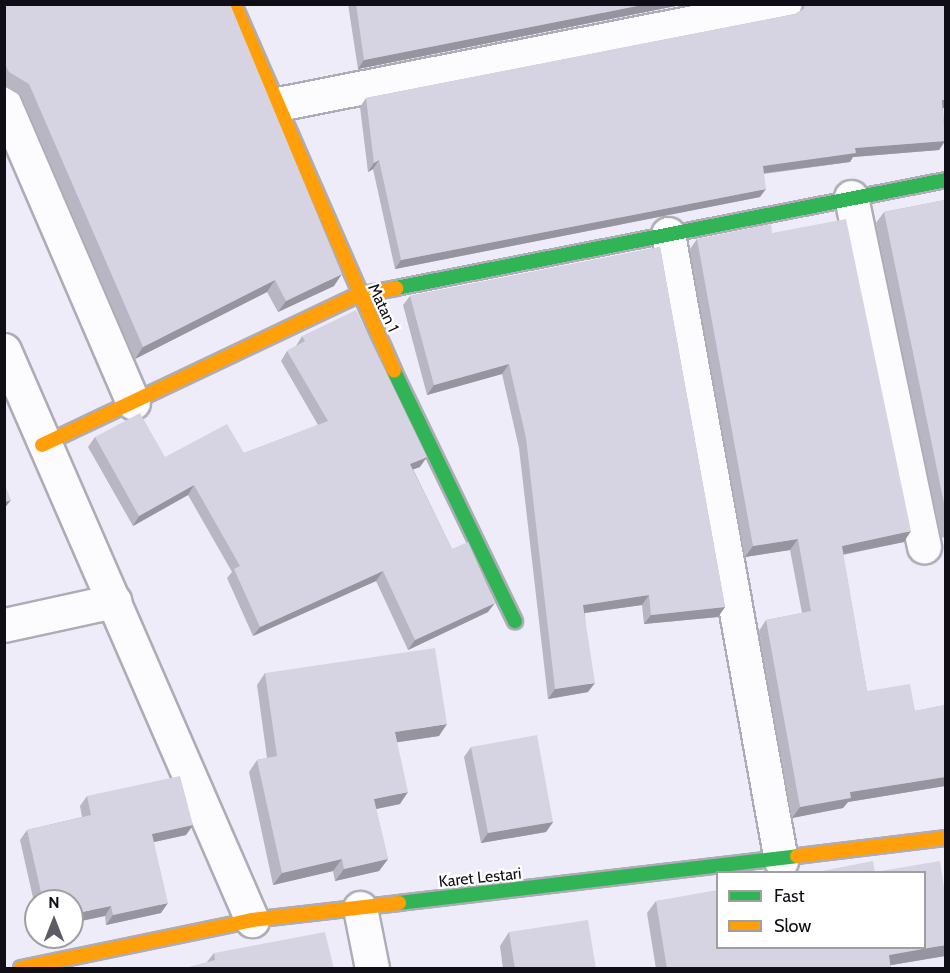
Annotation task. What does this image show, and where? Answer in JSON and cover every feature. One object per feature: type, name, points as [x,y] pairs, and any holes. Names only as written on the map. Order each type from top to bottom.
[{"type":"street","name":"Matan 1","points":[[234,4],[358,295],[515,621]]},
{"type":"street","points":[[278,104],[785,4]]},
{"type":"street","points":[[4,103],[133,402]]},
{"type":"street","points":[[42,445],[358,295],[945,180]]},
{"type":"street","points":[[850,197],[924,546]]},
{"type":"street","points":[[668,234],[782,861]]},
{"type":"street","points":[[6,356],[42,445],[114,601],[252,920]]},
{"type":"street","points":[[4,625],[114,601]]},
{"type":"street","name":"Karet Lestari","points":[[21,969],[109,960],[252,920],[782,861],[945,838]]},
{"type":"street","points":[[360,908],[372,969]]},
{"type":"building","points":[[4,4],[230,4],[342,274],[286,301],[275,280],[143,347],[29,84],[9,72],[4,62]]},
{"type":"building","points":[[356,4],[647,4],[364,60]]},
{"type":"building","points":[[805,4],[945,4],[945,100],[942,100],[945,141],[855,148],[856,153],[763,166],[766,189],[401,260],[379,160],[374,163],[366,98],[795,14],[804,9]]},
{"type":"building","points":[[945,200],[945,508],[884,212]]},
{"type":"building","points":[[846,219],[911,531],[842,546],[867,691],[910,684],[915,711],[945,705],[945,777],[850,792],[851,798],[800,807],[766,620],[811,611],[798,539],[753,546],[697,239],[771,224],[772,233]]},
{"type":"building","points":[[660,247],[725,607],[651,615],[649,595],[583,605],[595,683],[555,689],[526,438],[509,364],[434,385],[410,296]]},
{"type":"building","points":[[356,310],[427,457],[410,464],[452,549],[468,542],[495,603],[415,640],[383,571],[260,627],[234,569],[240,566],[194,485],[139,516],[95,437],[140,413],[165,457],[227,424],[244,453],[328,421],[287,351],[305,341],[302,336]]},
{"type":"building","points":[[4,483],[11,500],[4,502]]},
{"type":"building","points":[[435,648],[447,724],[395,732],[408,792],[374,799],[388,859],[344,869],[342,859],[282,873],[257,760],[277,756],[265,673]]},
{"type":"building","points":[[537,735],[553,822],[488,833],[471,747]]},
{"type":"building","points":[[180,776],[193,825],[152,834],[168,903],[113,915],[111,906],[84,912],[84,889],[40,889],[27,830],[91,815],[87,796]]},
{"type":"building","points":[[873,861],[875,871],[822,871]]},
{"type":"building","points":[[940,861],[945,894],[945,945],[926,948],[926,871],[881,871]]},
{"type":"building","points":[[716,890],[716,949],[923,949],[889,955],[891,969],[667,969],[656,901]]},
{"type":"building","points":[[588,920],[596,969],[515,969],[509,932]]},
{"type":"building","points":[[325,932],[334,969],[181,969],[215,960],[214,953]]},
{"type":"traffic: fast","points":[[396,288],[946,180]]},
{"type":"traffic: fast","points":[[394,371],[515,621]]},
{"type":"traffic: fast","points":[[399,903],[797,856]]},
{"type":"traffic: slow","points":[[234,4],[394,371]]},
{"type":"traffic: slow","points":[[42,445],[358,295],[396,288]]},
{"type":"traffic: slow","points":[[797,856],[946,838]]},
{"type":"traffic: slow","points":[[21,968],[252,920],[399,903]]}]
